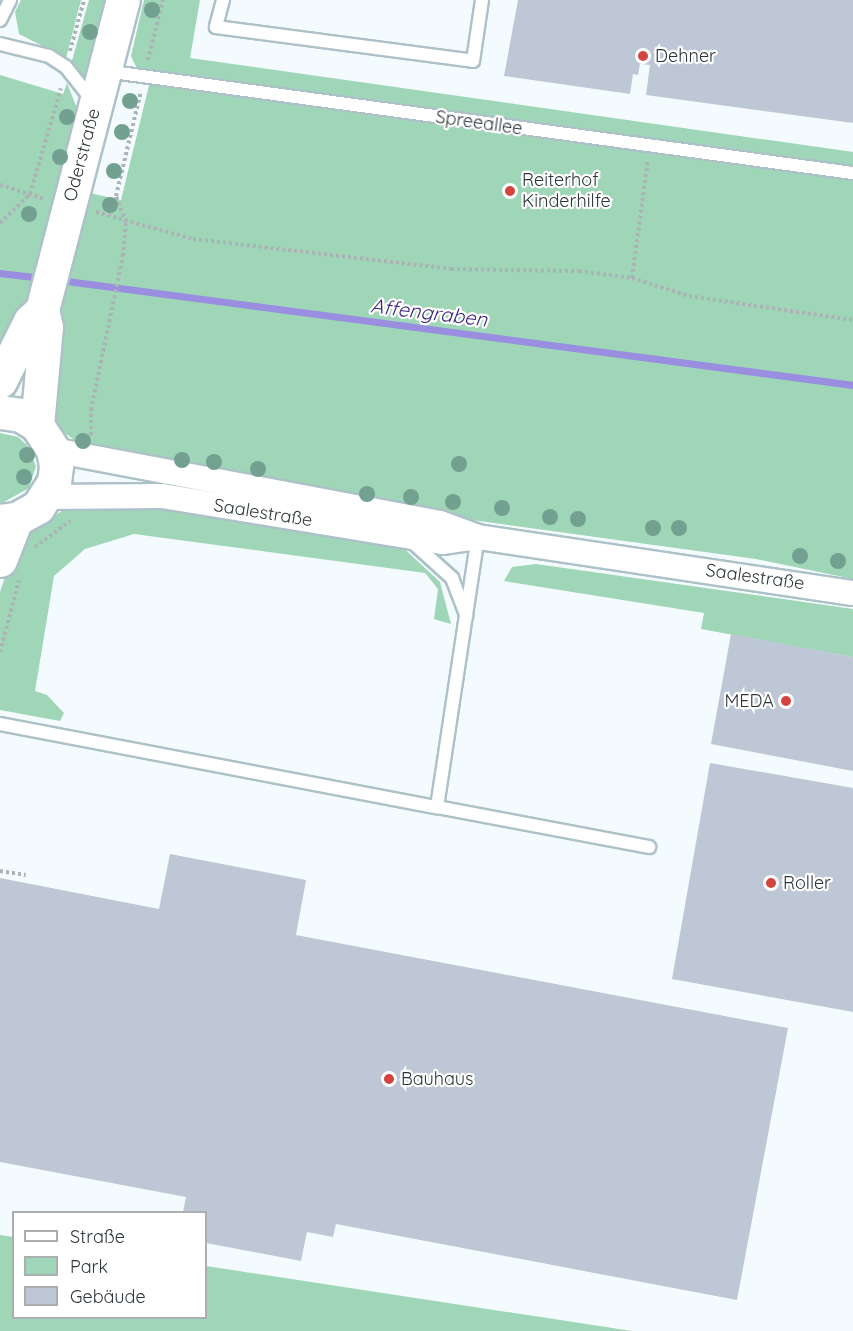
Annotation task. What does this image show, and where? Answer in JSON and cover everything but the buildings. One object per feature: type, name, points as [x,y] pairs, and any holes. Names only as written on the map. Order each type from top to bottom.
[{"type":"street","name":"Oderstraße","points":[[47,497],[54,482],[45,438],[46,327],[42,310],[123,0]]},
{"type":"street","name":"Oderstraße","points":[[0,381],[30,321],[42,310]]},
{"type":"street","points":[[0,412],[21,416],[45,438]]},
{"type":"street","name":"Saalestraße","points":[[45,438],[440,523],[478,537],[853,592]]},
{"type":"street","name":"Saalestraße","points":[[47,497],[162,496],[442,542],[478,537]]},
{"type":"street","points":[[0,560],[8,520],[38,507],[47,497]]},
{"type":"lane","points":[[0,20],[10,0]]},
{"type":"lane","points":[[223,0],[216,27],[473,61],[482,0]]},
{"type":"lane","points":[[0,44],[49,56],[66,67],[96,104]]},
{"type":"lane","name":"Spreeallee","points":[[105,71],[853,173]]},
{"type":"lane","points":[[406,536],[452,578],[467,616]]},
{"type":"lane","points":[[437,807],[478,537]]},
{"type":"lane","points":[[0,724],[649,848]]},
{"type":"path","points":[[0,223],[30,194],[84,0]]},
{"type":"path","points":[[110,315],[123,256],[126,222],[116,196],[164,0]]},
{"type":"path","points":[[632,278],[650,146]]},
{"type":"path","points":[[0,184],[30,194]]},
{"type":"path","points":[[126,222],[193,239],[451,269],[579,271],[632,278],[689,296],[853,320]]},
{"type":"path","points":[[0,871],[26,875]]},
{"type":"green space","points":[[21,0],[81,0],[66,58],[19,34],[15,12]]},
{"type":"green space","points":[[89,0],[106,0],[89,77],[84,78],[71,64]]},
{"type":"green space","points":[[144,0],[200,0],[190,58],[853,152],[853,579],[756,559],[385,508],[85,447],[63,432],[50,412],[46,366],[85,192],[121,200],[152,73],[138,71],[131,56]]},
{"type":"green space","points":[[0,75],[63,94],[67,83],[80,116],[26,312],[0,367]]},
{"type":"green space","points":[[0,433],[18,437],[27,445],[36,466],[29,488],[4,502],[0,502]]},
{"type":"green space","points":[[141,501],[399,544],[440,582],[451,624],[434,619],[438,589],[425,573],[134,534],[85,549],[54,576],[35,691],[47,695],[64,713],[60,721],[0,710],[0,592],[16,544],[67,507]]},
{"type":"green space","points":[[536,564],[853,609],[853,657],[701,629],[704,613],[504,581],[512,567]]},
{"type":"green space","points":[[0,1235],[12,1237],[12,1319],[207,1319],[207,1266],[632,1331],[0,1331]]},
{"type":"waterway","name":"Affengraben","points":[[0,273],[42,278]]},
{"type":"waterway","name":"Affengraben","points":[[59,280],[853,385]]},
{"type":"place","name":"Dehner","points":[[643,56]]},
{"type":"place","name":"Reiterhof Kinderhilfe","points":[[510,191]]},
{"type":"place","name":"MEDA","points":[[786,701]]},
{"type":"place","name":"Roller","points":[[771,883]]},
{"type":"place","name":"Bauhaus","points":[[389,1079]]}]
